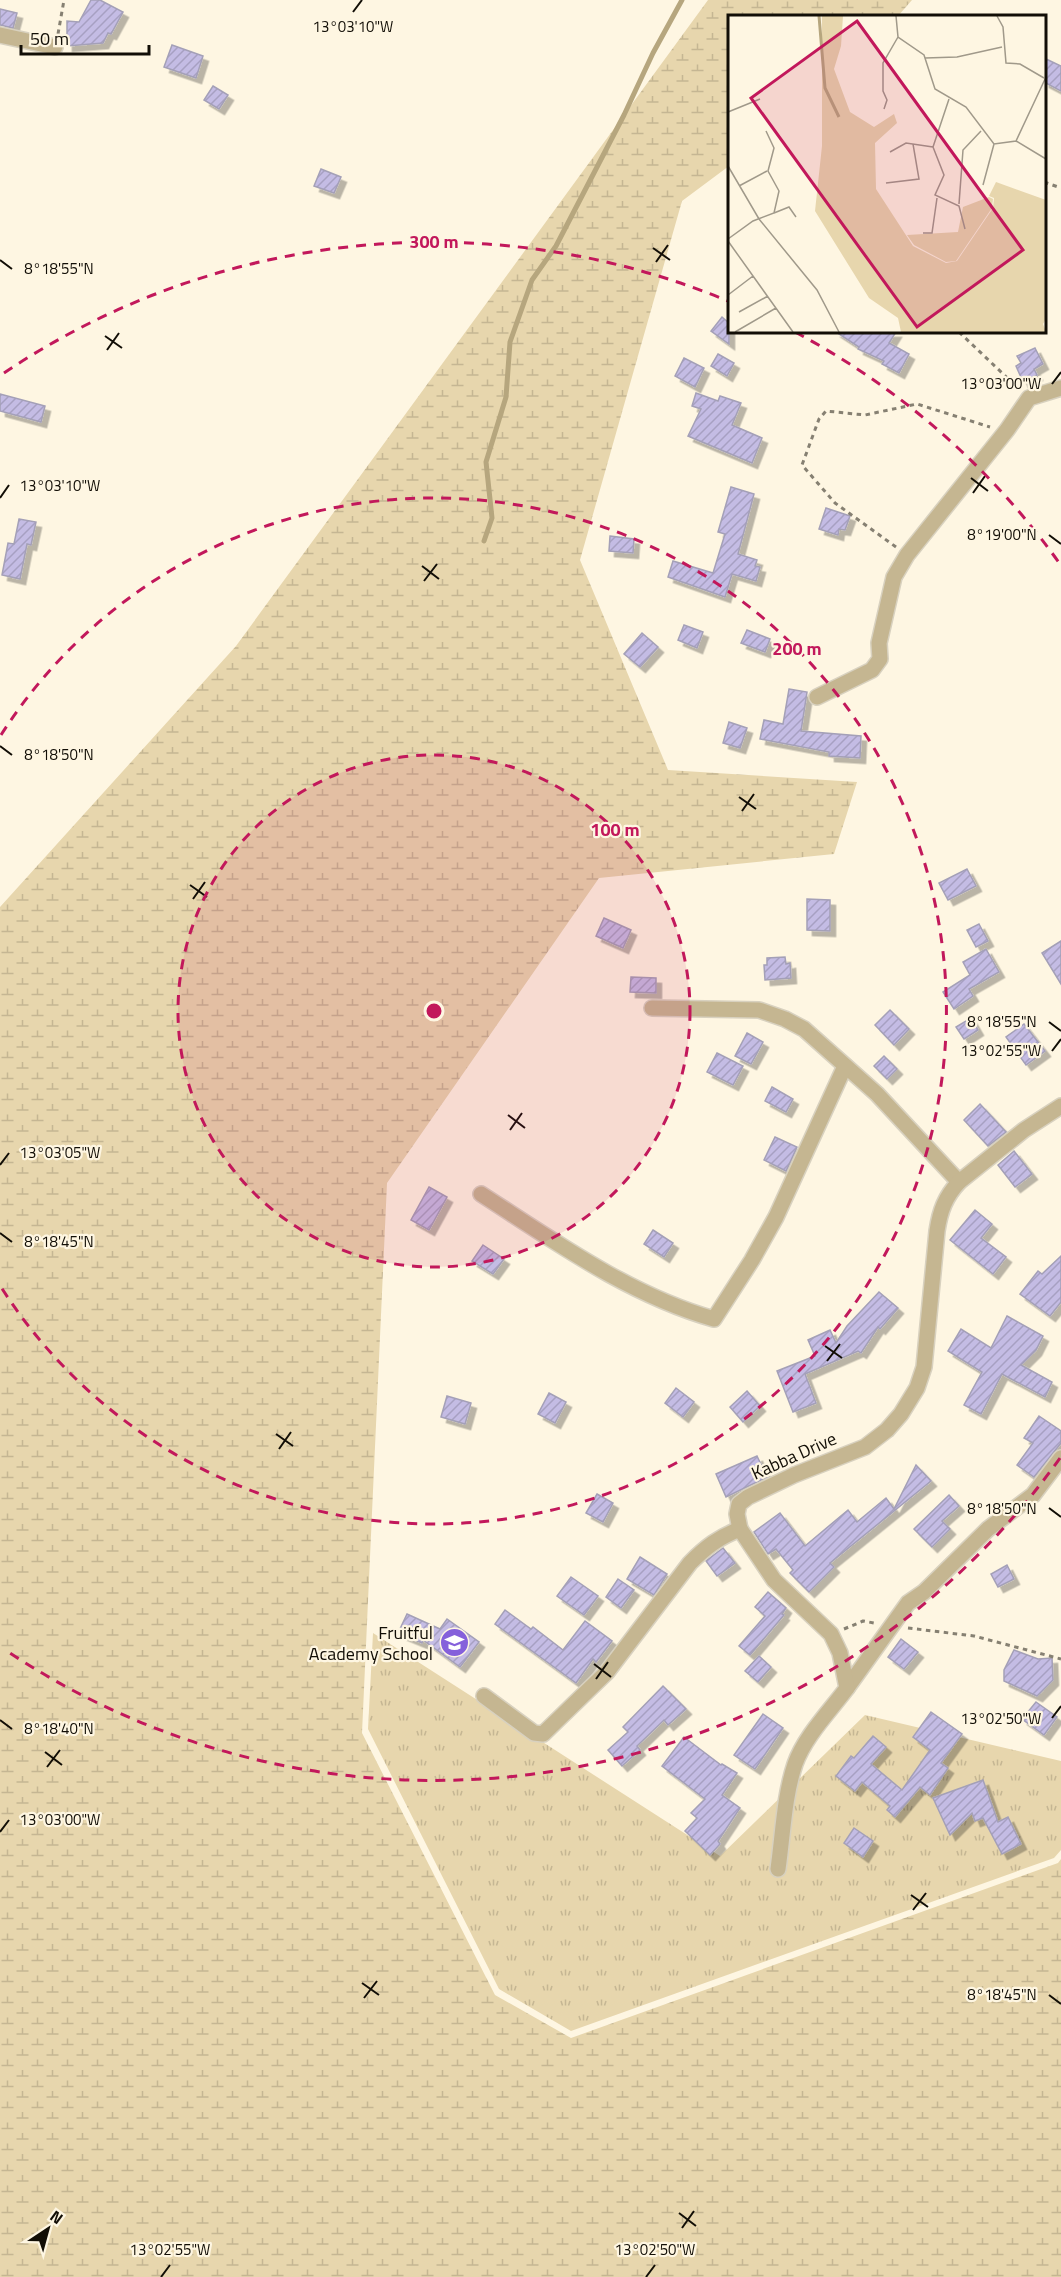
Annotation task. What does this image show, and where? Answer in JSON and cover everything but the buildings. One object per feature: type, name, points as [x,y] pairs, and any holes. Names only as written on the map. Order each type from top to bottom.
[{"type":"street","points":[[0,34],[55,47]]},
{"type":"street","points":[[817,697],[872,669],[880,659],[879,643],[894,577],[907,555],[1007,430],[1029,398],[1061,388]]},
{"type":"street","points":[[652,1008],[759,1010],[785,1019],[804,1029],[877,1094],[959,1182]]},
{"type":"street","points":[[481,1194],[595,1266],[648,1294],[714,1319],[752,1260],[776,1217],[845,1066]]},
{"type":"street","name":"Kabba Drive","points":[[740,1529],[737,1514],[739,1504],[748,1497],[865,1447],[887,1430],[901,1414],[917,1388],[924,1367],[941,1209],[950,1192],[959,1182],[1024,1130],[1061,1106]]},
{"type":"street","points":[[778,1869],[787,1803],[796,1762],[807,1743],[908,1603],[924,1592],[988,1529],[1033,1495],[1061,1458]]},
{"type":"street","points":[[484,1696],[534,1733],[543,1734],[607,1672],[704,1548],[719,1538],[740,1529],[774,1580],[831,1634],[840,1653],[847,1688]]},
{"type":"path","points":[[55,47],[64,0]]},
{"type":"path","points":[[1046,183],[1061,189]]},
{"type":"path","points":[[959,333],[1029,398]]},
{"type":"path","points":[[907,555],[835,502],[802,465],[819,419],[826,411],[865,415],[917,404],[976,424],[1007,430]]},
{"type":"path","points":[[831,1634],[863,1621],[974,1636],[1061,1659]]},
{"type":"green space","points":[[708,0],[912,0],[899,15],[728,15],[728,167],[682,201],[580,560],[668,770],[857,782],[834,854],[599,878],[387,1183],[362,1733],[495,1995],[571,2038],[1058,1863],[1061,1859],[1061,2277],[0,2277],[0,907],[236,646]]},
{"type":"green space","points":[[373,1633],[720,1856],[865,1715],[1061,1761],[1061,1850],[1054,1858],[571,2031],[499,1989],[368,1729]]},
{"type":"waterway","points":[[484,541],[492,518],[486,462],[506,397],[510,342],[532,280],[556,246],[682,0]]},
{"type":"place","name":"Fruitful Academy School","points":[[454,1643]]}]
